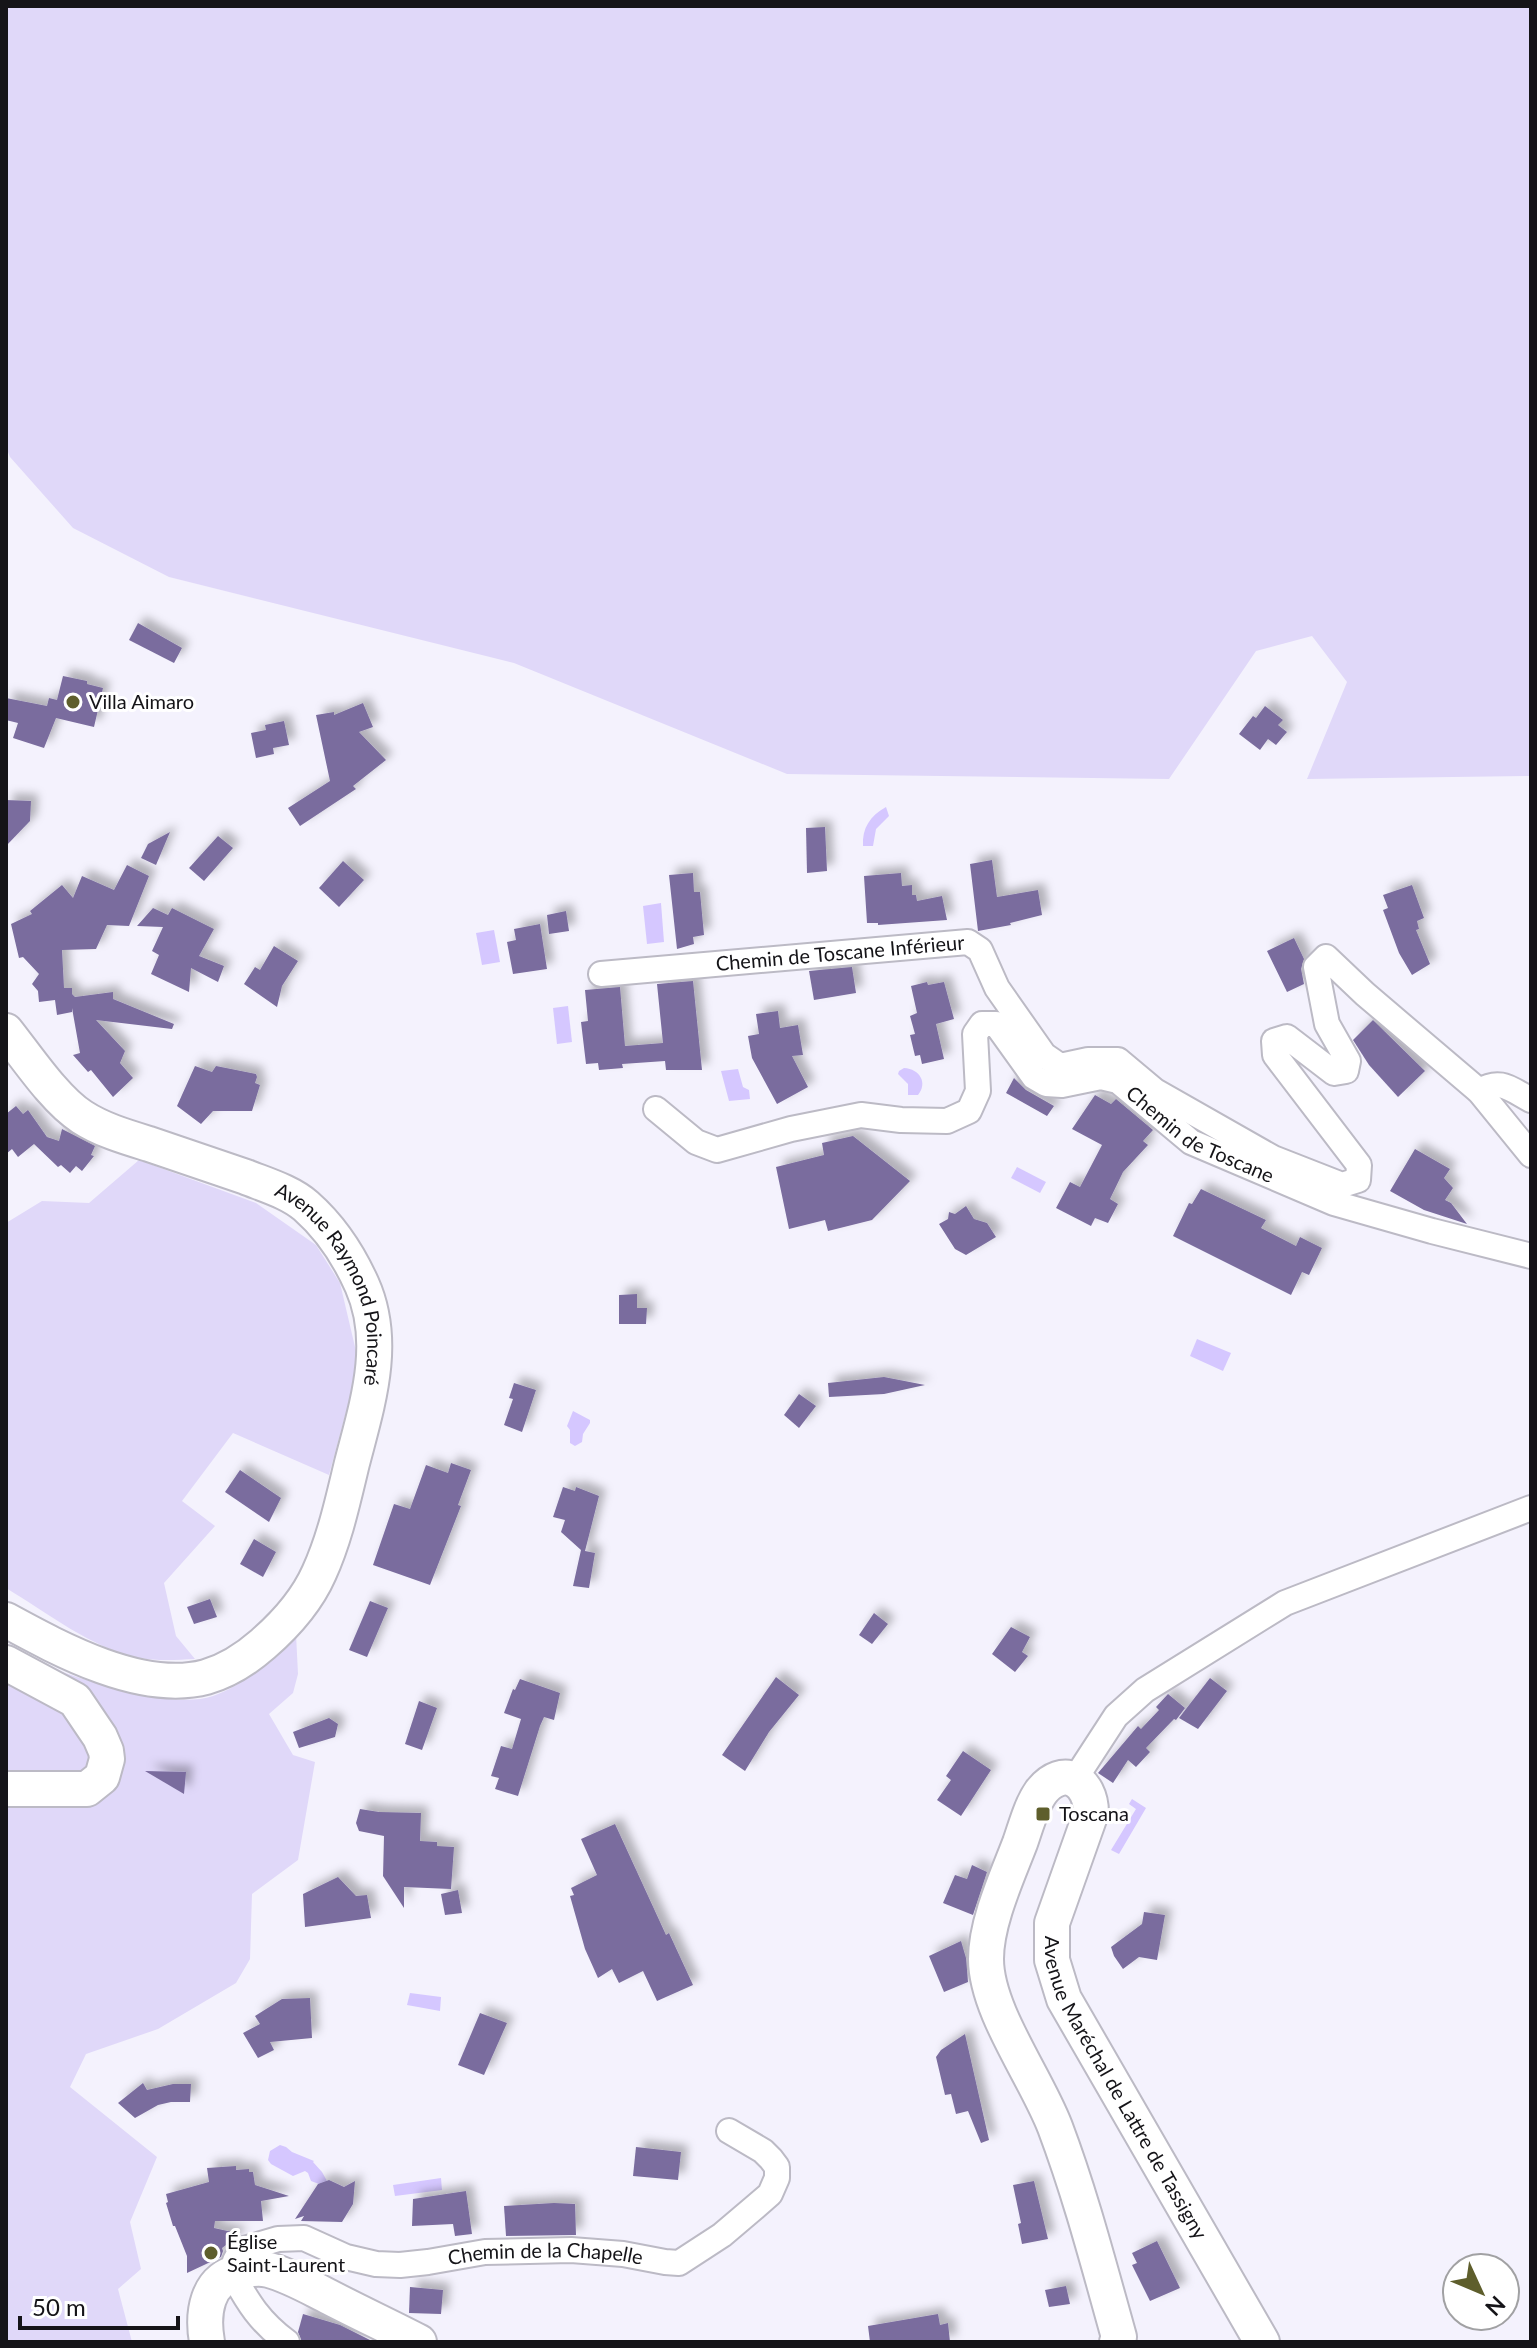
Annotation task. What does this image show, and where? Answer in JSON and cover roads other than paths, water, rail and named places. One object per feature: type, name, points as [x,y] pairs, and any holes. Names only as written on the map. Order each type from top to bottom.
[{"type":"street","name":"Chemin de Toscane Inférieur","points":[[601,974],[968,942],[980,950],[997,988],[1044,1055],[1060,1066],[1088,1060],[1118,1060],[1155,1091],[1208,1122],[1273,1158],[1342,1185],[1358,1180],[1359,1165],[1275,1055],[1274,1041],[1287,1037],[1334,1073],[1346,1071],[1348,1061],[1327,1024],[1316,967],[1326,957],[1479,1091]]},
{"type":"street","name":"Chemin de Toscane","points":[[656,1109],[696,1142],[717,1150],[791,1129],[861,1115],[947,1121],[969,1111],[978,1091],[975,1034],[982,1024],[996,1024],[1034,1077],[1046,1084],[1062,1085],[1101,1077],[1118,1081],[1191,1142],[1334,1203],[1531,1256]]},
{"type":"street","name":"Avenue Raymond Poincaré","points":[[6,1031],[61,1099],[80,1116],[123,1136],[267,1185],[305,1205],[331,1233],[364,1289],[373,1325],[374,1367],[334,1535],[311,1589],[289,1619],[255,1651],[232,1666],[206,1677],[180,1680],[137,1675],[83,1658],[6,1620]]},
{"type":"street","points":[[1531,1100],[1501,1083],[1479,1091],[1531,1155]]},
{"type":"street","points":[[1117,2342],[1119,2337],[1076,2184],[1053,2123],[991,1996],[986,1959],[994,1911],[1039,1795],[1051,1781],[1075,1779],[1116,1716],[1145,1690],[1285,1603],[1531,1508]]},
{"type":"street","points":[[6,1663],[75,1700],[100,1737],[107,1759],[102,1777],[87,1789],[6,1789]]},
{"type":"street","name":"Avenue Maréchal de Lattre de Tassigny","points":[[1075,1779],[1091,1798],[1091,1813],[1052,1923],[1052,1960],[1064,1999],[1262,2342]]},
{"type":"street","name":"Chemin de la Chapelle","points":[[232,2273],[241,2250],[278,2239],[304,2238],[346,2257],[376,2264],[414,2264],[485,2252],[571,2250],[679,2263],[722,2235],[770,2194],[777,2178],[777,2167],[763,2151],[729,2131]]},
{"type":"street","points":[[207,2342],[204,2324],[206,2304],[212,2289],[232,2273],[253,2268],[269,2270],[298,2281],[419,2342]]},
{"type":"street","points":[[232,2273],[250,2305],[267,2326],[287,2342]]},
{"type":"place","name":"Villa Aimaro","points":[[73,702]]},
{"type":"place","name":"Toscana","points":[[1043,1814]]},
{"type":"place","name":"Église Saint-Laurent","points":[[211,2253]]}]
